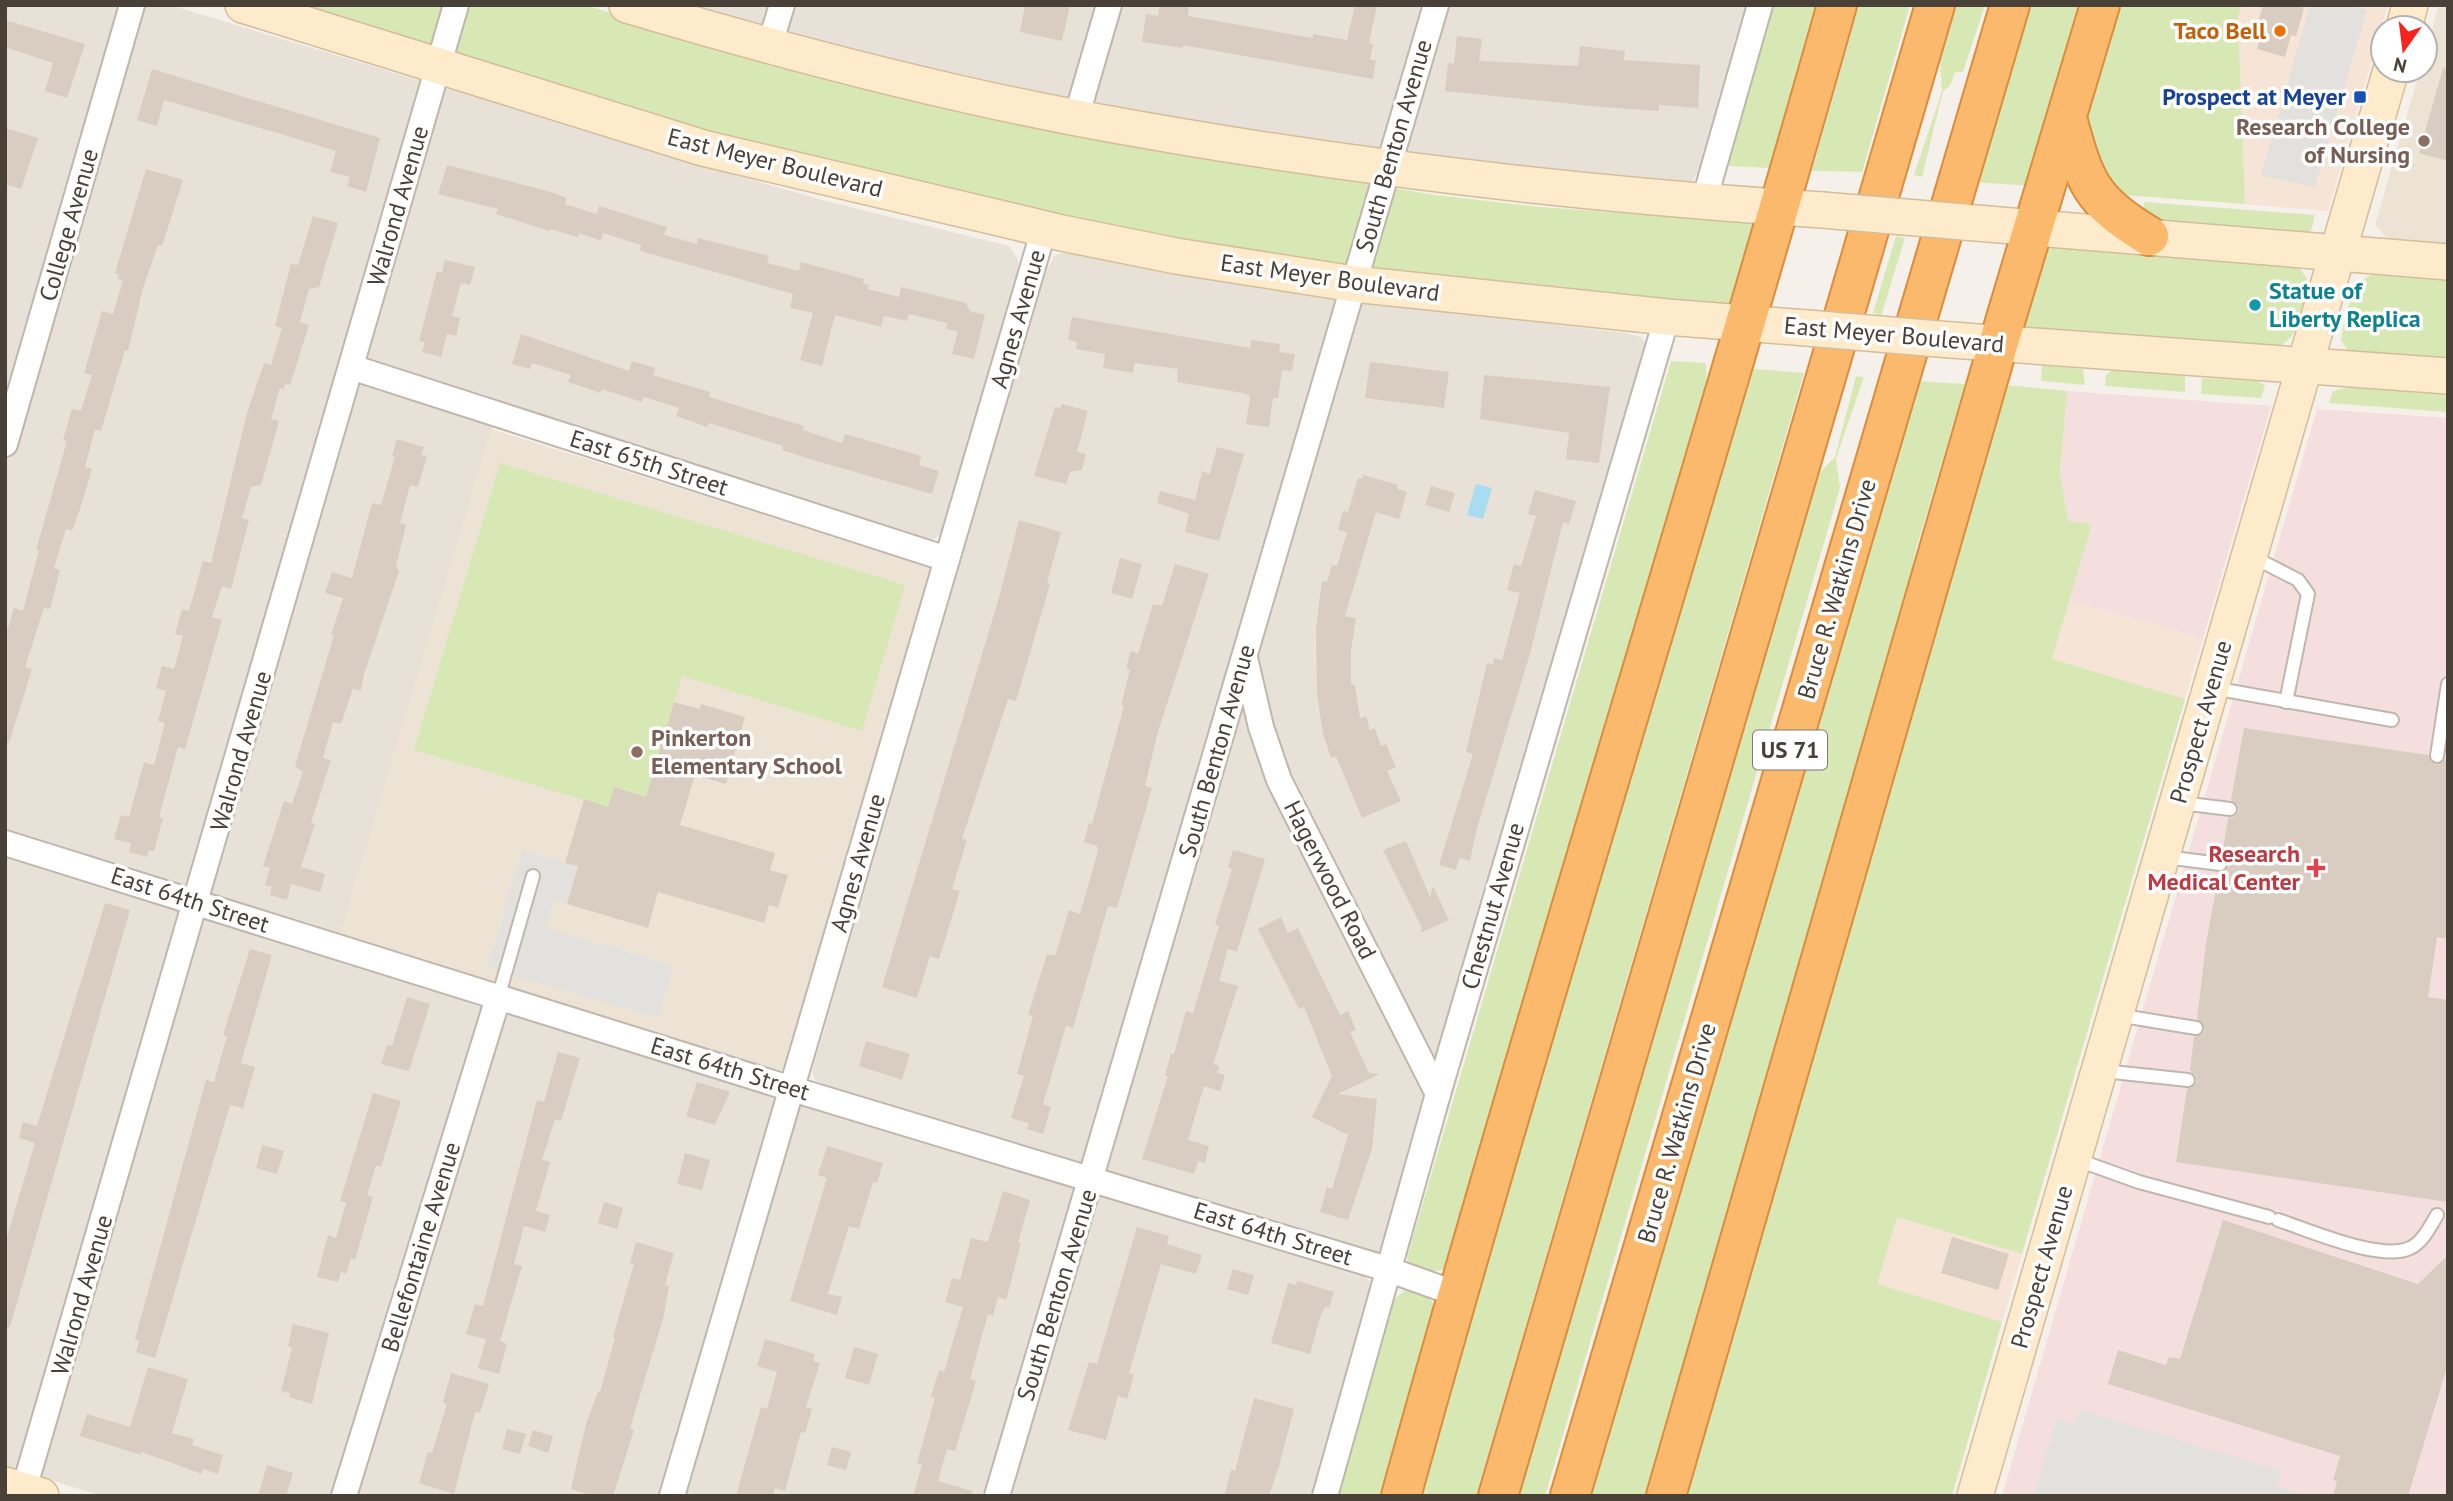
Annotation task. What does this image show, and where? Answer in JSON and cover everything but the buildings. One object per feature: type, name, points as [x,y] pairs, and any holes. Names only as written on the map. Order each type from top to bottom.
[{"type":"highway","points":[[1401,1496],[1457,1294],[1747,322],[1837,5]]},
{"type":"highway","name":"US 71","points":[[1498,1496],[1935,5]]},
{"type":"highway","name":"Bruce R. Watkins Drive","points":[[1570,1496],[2010,5]]},
{"type":"highway","points":[[1666,1496],[1998,345],[2100,5]]},
{"type":"highway","points":[[2067,118],[2085,177],[2097,198],[2114,215],[2149,236]]},
{"type":"main road","name":"East Meyer Boulevard","points":[[243,5],[703,148],[1044,229],[1177,256],[1354,284],[1667,317],[1998,345],[2305,364],[2448,376]]},
{"type":"main road","points":[[627,5],[769,47],[1076,118],[1388,167],[1780,208],[2448,262]]},
{"type":"main road","name":"Prospect Avenue","points":[[1975,1496],[2387,84]]},
{"type":"street","name":"College Avenue","points":[[5,444],[132,5]]},
{"type":"street","name":"Walrond Avenue","points":[[23,1492],[197,904],[456,5]]},
{"type":"street","points":[[769,47],[782,5]]},
{"type":"street","points":[[1076,118],[1109,5]]},
{"type":"street","name":"South Benton Avenue","points":[[997,1496],[1436,5]]},
{"type":"street","points":[[1704,201],[1760,5]]},
{"type":"street","name":"Agnes Avenue","points":[[672,1496],[1044,229]]},
{"type":"street","name":"Chestnut Avenue","points":[[1325,1496],[1387,1269],[1667,317]]},
{"type":"street","name":"East 65th Street","points":[[351,366],[947,559]]},
{"type":"street","name":"Hagerwood Road","points":[[1244,657],[1261,727],[1279,780],[1438,1094]]},
{"type":"street","name":"East 64th Street","points":[[5,842],[182,895],[197,904],[792,1089],[1092,1177],[1387,1269],[1457,1294]]},
{"type":"street","name":"Bellefontaine Avenue","points":[[344,1496],[498,998]]},
{"type":"lane","points":[[2250,555],[2298,580],[2308,594],[2286,702]]},
{"type":"lane","points":[[2437,756],[2448,684]]},
{"type":"lane","points":[[2211,687],[2392,720]]},
{"type":"lane","points":[[2178,802],[2230,809]]},
{"type":"lane","points":[[2161,857],[2220,864]]},
{"type":"lane","points":[[498,998],[533,876]]},
{"type":"lane","points":[[2115,1015],[2196,1028]]},
{"type":"lane","points":[[2099,1071],[2188,1080]]},
{"type":"lane","points":[[2073,1159],[2139,1182],[2195,1195],[2374,1250],[2398,1252],[2412,1248],[2437,1215]]},
{"type":"shaded area","points":[[5,5],[170,5],[686,161],[822,200],[1009,246],[1018,259],[1018,275],[944,530],[935,539],[925,540],[500,403],[340,936],[5,831]]},
{"type":"shaded area","points":[[688,5],[1750,5],[1700,170],[1689,185],[1674,188],[1207,127],[894,60]]},
{"type":"shaded area","points":[[2241,5],[2388,5],[2385,14],[2369,14],[2369,70],[2328,211],[2245,204],[2238,18]]},
{"type":"shaded area","points":[[2310,5],[2348,5],[2367,10],[2315,187],[2261,176]]},
{"type":"shaded area","name":"Research College of Nursing","points":[[2439,5],[2448,5],[2448,244],[2387,238],[2375,225],[2416,84],[2439,84],[2439,14],[2436,14]]},
{"type":"shaded area","points":[[1064,252],[1268,290],[1625,333],[1641,337],[1647,346],[1381,1254],[1372,1255],[828,1088],[815,1080],[812,1071],[1044,277],[1054,256]]},
{"type":"shaded area","points":[[2067,391],[2271,406],[2203,638],[2069,601],[2092,524],[2068,521],[2060,472]]},
{"type":"shaded area","name":"Research Medical Center","points":[[2317,409],[2448,418],[2448,1496],[2002,1496]]},
{"type":"shaded area","name":"Pinkerton Elementary School","points":[[491,429],[932,568],[789,1065],[778,1072],[340,936]]},
{"type":"shaded area","points":[[2069,601],[2203,638],[2185,699],[2051,659]]},
{"type":"shaded area","points":[[522,850],[578,866],[567,904],[554,900],[546,928],[674,966],[658,1018],[488,968]]},
{"type":"shaded area","points":[[5,856],[560,1030],[1363,1275],[1372,1283],[1372,1293],[1314,1496],[102,1496],[5,1466]]},
{"type":"shaded area","points":[[1897,1217],[2022,1254],[2002,1322],[1876,1285]]},
{"type":"shaded area","points":[[2080,1410],[2282,1471],[2277,1486],[2309,1496],[2033,1496],[2057,1419],[2075,1424]]},
{"type":"green space","points":[[272,5],[585,5],[758,57],[1302,173],[1435,195],[1540,207],[1748,222],[1756,226],[1735,313],[1249,258],[707,137]]},
{"type":"green space","points":[[1774,5],[1819,5],[1770,168],[1727,166]]},
{"type":"green space","points":[[1859,5],[1910,5],[1862,172],[1812,171]]},
{"type":"green space","points":[[1955,5],[1985,5],[1963,72],[1955,72],[1950,86],[1943,91],[1922,177],[1914,175],[1942,91],[1940,63]]},
{"type":"green space","points":[[2025,5],[2088,5],[2034,186],[1972,182]]},
{"type":"green space","points":[[2117,5],[2241,5],[2238,18],[2245,204],[2109,194],[2085,138],[2087,108]]},
{"type":"green space","points":[[2144,202],[2315,215],[2311,231],[2304,233],[2161,222],[2143,216]]},
{"type":"green space","points":[[1896,236],[1905,238],[1881,316],[1873,313]]},
{"type":"green space","points":[[2048,247],[2291,266],[2301,270],[2309,282],[2296,330],[2290,338],[2275,347],[2027,331],[2025,317]]},
{"type":"green space","points":[[2373,274],[2448,279],[2448,360],[2348,351],[2341,340],[2350,302],[2359,286]]},
{"type":"green space","points":[[1671,361],[1706,363],[1707,389],[1447,1268],[1437,1271],[1422,1270],[1408,1263],[1407,1257]]},
{"type":"green space","points":[[2042,365],[2083,369],[2085,385],[2041,381]]},
{"type":"green space","points":[[1743,368],[1804,373],[1476,1496],[1415,1496]]},
{"type":"green space","points":[[2113,370],[2185,376],[2185,392],[2105,386],[2106,375]]},
{"type":"green space","points":[[1856,376],[1864,377],[1836,458],[1840,488],[1545,1496],[1518,1496],[1804,524],[1820,472],[1835,457]]},
{"type":"green space","points":[[2202,378],[2257,381],[2265,385],[2261,398],[2201,394]]},
{"type":"green space","points":[[1915,381],[1965,384],[1916,549],[1888,679],[1650,1496],[1588,1496]]},
{"type":"green space","points":[[2007,385],[2067,391],[2060,472],[2068,521],[2092,524],[2052,659],[2185,699],[2022,1254],[1897,1217],[1877,1284],[2002,1322],[1952,1496],[1680,1496]]},
{"type":"green space","points":[[2350,387],[2448,395],[2448,412],[2329,403],[2333,391]]},
{"type":"green space","points":[[500,463],[905,585],[862,731],[682,676],[646,797],[614,787],[608,807],[414,750]]},
{"type":"green space","points":[[1407,1289],[1430,1299],[1436,1308],[1386,1496],[1338,1496],[1393,1300]]},
{"type":"water","points":[[1476,484],[1492,488],[1483,519],[1467,515]]},
{"type":"place","name":"Taco Bell","points":[[2280,31]]},
{"type":"place","name":"Prospect at Meyer","points":[[2360,97]]},
{"type":"place","name":"Research College of Nursing","points":[[2424,141]]},
{"type":"place","name":"Statue of Liberty Replica","points":[[2255,305]]},
{"type":"place","name":"Pinkerton Elementary School","points":[[637,752]]},
{"type":"place","name":"Research Medical Center","points":[[2316,868]]}]
